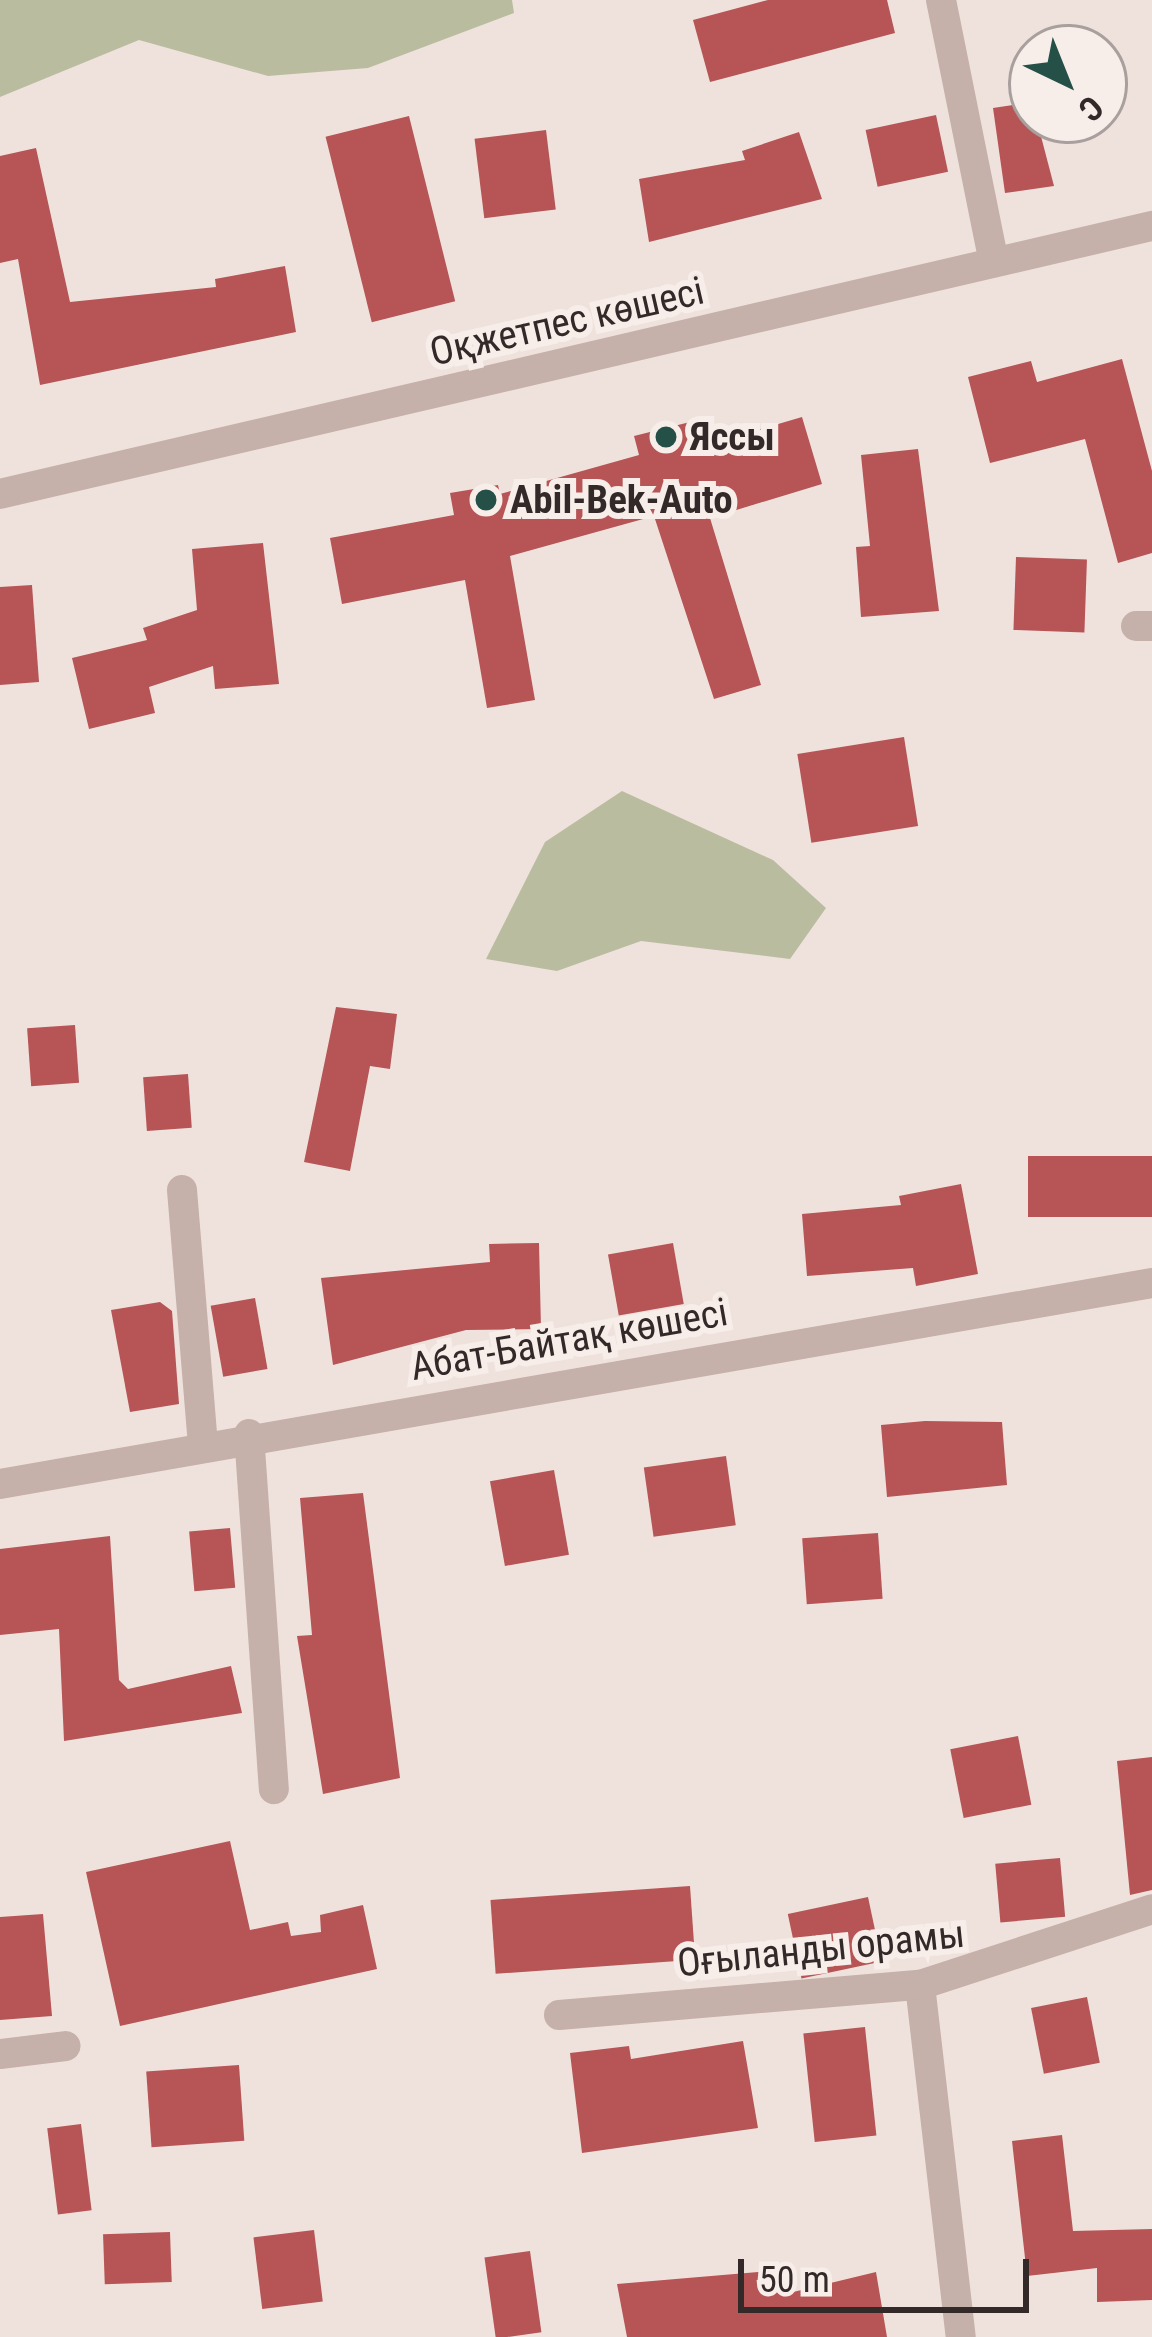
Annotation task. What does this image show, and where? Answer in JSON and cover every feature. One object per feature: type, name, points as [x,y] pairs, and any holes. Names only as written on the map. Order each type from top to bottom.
[{"type":"street","points":[[940,0],[994,262]]},
{"type":"street","name":"Оқжетпес көшесі","points":[[0,494],[1152,226]]},
{"type":"street","points":[[182,1190],[203,1444]]},
{"type":"street","name":"Абат-Байтақ көшесі","points":[[0,1484],[249,1435],[1152,1282]]},
{"type":"street","points":[[249,1435],[274,1790]]},
{"type":"street","name":"Оғыланды орамы","points":[[559,2015],[920,1985],[1152,1909]]},
{"type":"street","points":[[920,1985],[962,2337]]},
{"type":"street","points":[[0,2054],[66,2046]]},
{"type":"green space","points":[[0,0],[512,0],[514,13],[368,68],[268,76],[139,40],[0,97]]},
{"type":"green space","points":[[622,791],[773,860],[826,908],[790,959],[641,941],[557,971],[486,959],[545,842]]},
{"type":"building","points":[[768,0],[887,0],[895,33],[710,82],[693,20]]},
{"type":"building","points":[[1008,106],[1008,144],[1043,144],[1054,186],[1005,193],[993,108]]},
{"type":"building","points":[[936,115],[948,172],[878,187],[866,130]]},
{"type":"building","points":[[409,116],[455,301],[372,322],[326,137]]},
{"type":"building","points":[[546,130],[556,209],[484,218],[475,139]]},
{"type":"building","points":[[799,132],[822,199],[649,242],[639,179],[745,160],[742,151]]},
{"type":"building","points":[[36,148],[70,302],[216,287],[215,279],[285,266],[296,332],[40,385],[18,259],[0,263],[0,156]]},
{"type":"building","points":[[1122,359],[1152,471],[1152,553],[1118,563],[1085,439],[990,463],[968,377],[1031,361],[1037,382]]},
{"type":"building","points":[[802,417],[822,484],[710,518],[761,685],[714,699],[654,516],[510,556],[535,700],[487,708],[465,580],[342,604],[330,538],[454,515],[450,493],[498,485],[500,494],[639,455],[634,436],[690,422],[697,448]]},
{"type":"building","points":[[918,449],[939,611],[861,617],[856,547],[870,546],[861,455]]},
{"type":"building","points":[[263,543],[279,684],[215,689],[213,666],[149,687],[155,713],[89,729],[72,658],[147,640],[143,628],[197,610],[192,549]]},
{"type":"building","points":[[1016,557],[1087,559],[1084,632],[1013,630]]},
{"type":"building","points":[[32,585],[39,682],[0,685],[0,587]]},
{"type":"building","points":[[904,737],[918,826],[811,843],[797,754]]},
{"type":"building","points":[[336,1007],[397,1014],[390,1069],[370,1066],[350,1171],[304,1162]]},
{"type":"building","points":[[75,1025],[79,1083],[31,1086],[27,1028]]},
{"type":"building","points":[[188,1074],[192,1128],[147,1131],[143,1077]]},
{"type":"building","points":[[1028,1156],[1152,1156],[1152,1217],[1028,1217]]},
{"type":"building","points":[[961,1184],[978,1274],[916,1286],[913,1268],[807,1276],[802,1214],[901,1205],[899,1196]]},
{"type":"building","points":[[539,1243],[541,1329],[466,1330],[333,1365],[321,1278],[490,1262],[489,1244]]},
{"type":"building","points":[[673,1243],[684,1304],[619,1316],[608,1254]]},
{"type":"building","points":[[255,1298],[268,1369],[223,1377],[211,1306]]},
{"type":"building","points":[[160,1302],[172,1311],[179,1404],[130,1412],[111,1310]]},
{"type":"building","points":[[1002,1422],[1007,1485],[887,1497],[881,1425]]},
{"type":"building","points":[[726,1456],[736,1525],[654,1537],[644,1468]]},
{"type":"building","points":[[554,1470],[569,1555],[505,1566],[490,1481]]},
{"type":"building","points":[[363,1493],[400,1778],[323,1794],[297,1636],[312,1635],[300,1498]]},
{"type":"building","points":[[230,1528],[235,1588],[194,1591],[189,1532]]},
{"type":"building","points":[[878,1533],[883,1599],[807,1604],[802,1538]]},
{"type":"building","points":[[110,1536],[119,1680],[128,1689],[231,1666],[242,1713],[64,1741],[59,1629],[0,1635],[0,1549]]},
{"type":"building","points":[[1018,1736],[1031,1805],[964,1818],[950,1749]]},
{"type":"building","points":[[1152,1757],[1152,1890],[1130,1895],[1117,1761]]},
{"type":"building","points":[[230,1841],[250,1930],[288,1922],[291,1936],[321,1932],[320,1915],[363,1905],[377,1969],[120,2026],[86,1872]]},
{"type":"building","points":[[1060,1858],[1065,1917],[1000,1922],[995,1864]]},
{"type":"building","points":[[690,1886],[695,1960],[496,1974],[490,1900]]},
{"type":"building","points":[[868,1897],[882,1962],[802,1979],[788,1914]]},
{"type":"building","points":[[43,1914],[52,2016],[0,2020],[0,1917]]},
{"type":"building","points":[[1087,1997],[1100,2063],[1044,2074],[1031,2008]]},
{"type":"building","points":[[865,2027],[876,2135],[815,2142],[803,2033]]},
{"type":"building","points":[[743,2041],[758,2128],[582,2153],[570,2053],[629,2046],[631,2059]]},
{"type":"building","points":[[239,2065],[244,2141],[152,2147],[146,2071]]},
{"type":"building","points":[[81,2124],[92,2210],[58,2214],[47,2128]]},
{"type":"building","points":[[1062,2135],[1073,2231],[1152,2229],[1152,2300],[1097,2302],[1097,2268],[1027,2276],[1012,2141]]},
{"type":"building","points":[[314,2230],[323,2301],[262,2309],[253,2237]]},
{"type":"building","points":[[170,2232],[172,2282],[105,2284],[103,2234]]},
{"type":"building","points":[[530,2251],[541,2332],[496,2337],[484,2257]]},
{"type":"building","points":[[781,2270],[785,2294],[876,2272],[887,2337],[627,2337],[617,2284]]},
{"type":"place","name":"Яссы","points":[[666,437]]},
{"type":"place","name":"Abil-Bek-Auto","points":[[486,500]]}]
